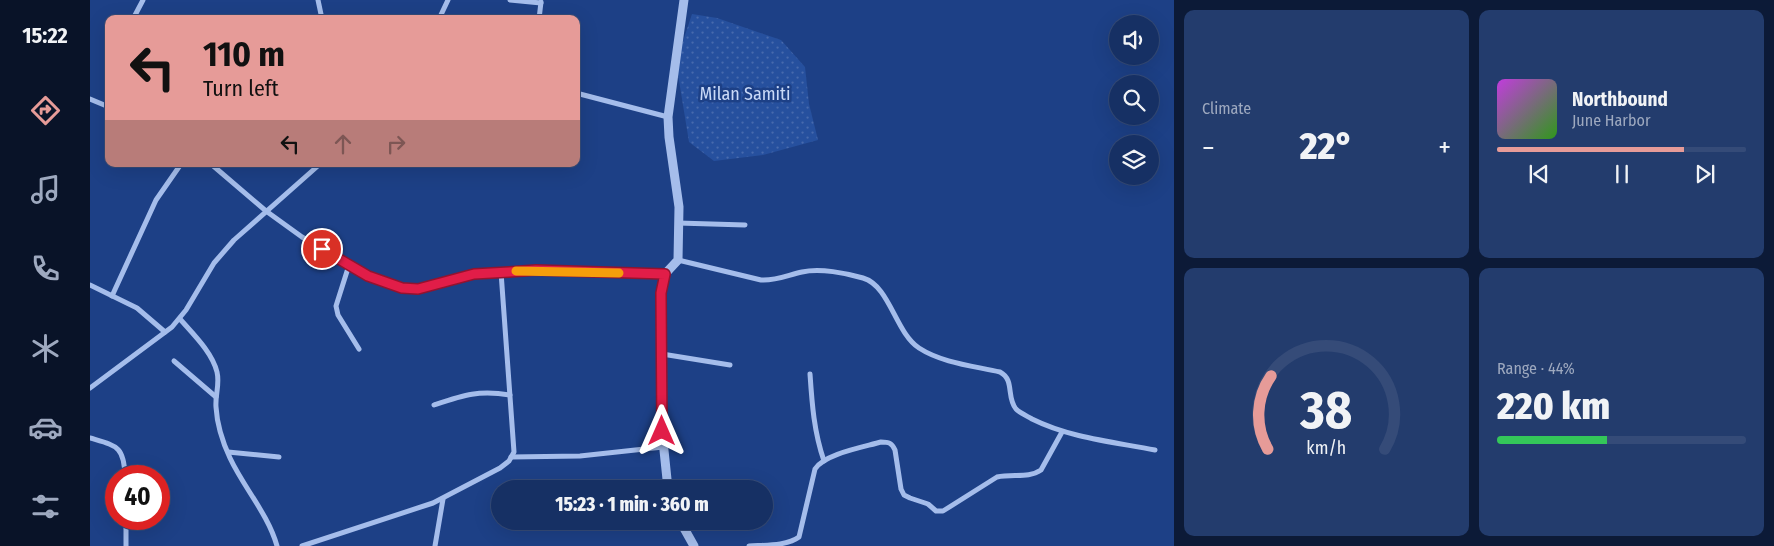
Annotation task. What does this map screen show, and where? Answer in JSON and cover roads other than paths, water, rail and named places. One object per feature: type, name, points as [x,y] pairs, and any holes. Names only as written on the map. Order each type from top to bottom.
[{"type":"street","points":[[135,15],[143,0]]},
{"type":"street","points":[[318,0],[321,15]]},
{"type":"street","points":[[441,15],[448,0]]},
{"type":"street","points":[[510,0],[541,2],[539,15]]},
{"type":"street","points":[[667,480],[663,447],[661,293],[665,274],[678,260],[679,207],[668,117],[684,0]]},
{"type":"street","points":[[580,94],[668,117]]},
{"type":"street","points":[[90,99],[105,105]]},
{"type":"street","points":[[112,296],[156,200],[179,167]]},
{"type":"street","points":[[215,167],[266,211],[302,237],[368,276],[402,288],[418,289],[456,278],[536,270],[665,274]]},
{"type":"street","points":[[90,388],[180,319],[214,263],[234,240],[317,167]]},
{"type":"street","points":[[678,223],[745,225]]},
{"type":"street","points":[[678,260],[761,280],[774,281],[816,270],[863,278],[873,282],[880,290],[906,336],[918,348],[935,357],[1000,372],[1005,375],[1009,382],[1015,408],[1044,425],[1062,432],[1155,450]]},
{"type":"street","points":[[349,265],[336,306],[338,315],[359,349]]},
{"type":"street","points":[[302,546],[433,504],[500,468],[509,461],[514,452],[501,272]]},
{"type":"street","points":[[90,285],[137,308],[165,332]]},
{"type":"street","points":[[180,319],[211,359],[217,372],[216,405],[219,426],[237,472],[268,522],[277,546]]},
{"type":"street","points":[[662,354],[730,365]]},
{"type":"street","points":[[174,361],[216,397]]},
{"type":"street","points":[[810,374],[814,423],[824,461]]},
{"type":"street","points":[[434,405],[477,393],[490,392],[510,395]]},
{"type":"street","points":[[749,546],[780,545],[794,542],[799,537],[815,469],[824,461],[882,442],[888,442],[892,444],[895,450],[901,489],[904,495],[928,504],[936,511],[943,511],[997,477],[1037,473],[1041,470],[1062,432]]},
{"type":"street","points":[[90,438],[112,444],[121,451],[124,465]]},
{"type":"street","points":[[511,457],[580,456],[663,447]]},
{"type":"street","points":[[228,452],[279,456]]},
{"type":"street","points":[[435,546],[443,499]]},
{"type":"street","points":[[126,530],[126,546]]},
{"type":"street","points":[[685,530],[694,546]]},
{"type":"park label","name":"Milan Samiti","points":[[745,94]]}]
